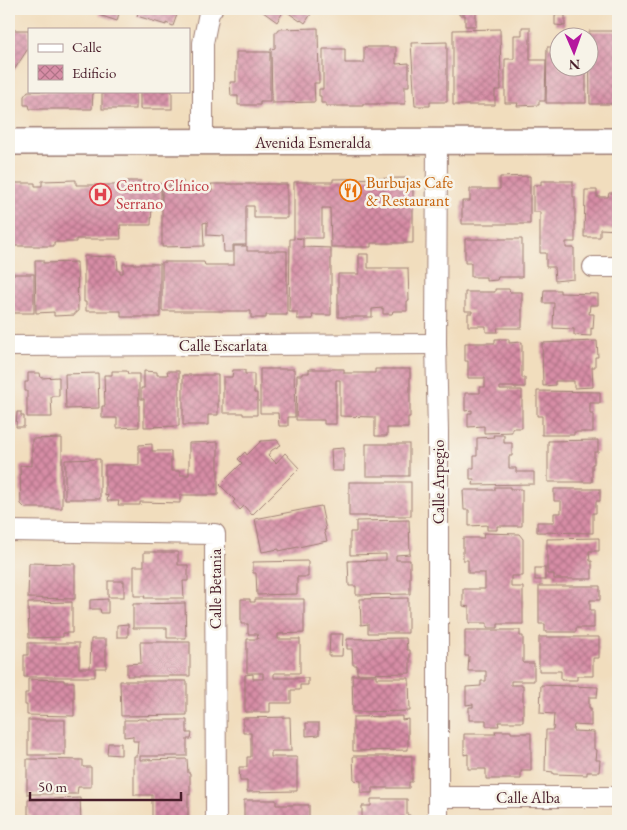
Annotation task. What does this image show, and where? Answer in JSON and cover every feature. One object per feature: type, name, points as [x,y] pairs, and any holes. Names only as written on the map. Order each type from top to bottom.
[{"type":"street","points":[[202,141],[203,43],[209,13],[212,9]]},
{"type":"street","name":"Avenida Esmeralda","points":[[9,142],[618,141]]},
{"type":"street","name":"Calle Arpegio","points":[[437,142],[438,821]]},
{"type":"street","points":[[593,267],[618,267]]},
{"type":"street","name":"Calle Escarlata","points":[[9,346],[436,344]]},
{"type":"street","name":"Calle Betania","points":[[9,531],[215,534],[216,821]]},
{"type":"street","name":"Calle Alba","points":[[438,797],[618,797]]},
{"type":"building","points":[[101,9],[120,9],[117,21],[99,15]]},
{"type":"building","points":[[126,9],[179,9],[173,26],[137,16],[138,13]]},
{"type":"building","points":[[259,9],[278,9],[283,12],[277,22]]},
{"type":"building","points":[[283,9],[309,9],[308,11],[311,14],[305,23]]},
{"type":"building","points":[[459,9],[476,9],[476,26],[465,26],[465,15],[459,15]]},
{"type":"building","points":[[555,15],[565,15],[565,26],[555,25]]},
{"type":"building","points":[[522,27],[530,27],[530,60],[546,60],[545,101],[539,101],[539,105],[517,106],[518,103],[505,103],[505,59],[514,59],[514,35],[522,35]]},
{"type":"building","points":[[318,28],[319,83],[314,83],[315,102],[272,103],[271,49],[275,48],[275,32],[278,32],[278,29]]},
{"type":"building","points":[[500,29],[501,90],[495,90],[495,105],[453,105],[453,30]]},
{"type":"building","points":[[9,30],[28,30],[28,49],[9,78]]},
{"type":"building","points":[[600,31],[618,31],[618,104],[590,104],[590,78],[600,78]]},
{"type":"building","points":[[447,42],[447,102],[430,102],[430,106],[415,106],[411,43]]},
{"type":"building","points":[[364,47],[396,47],[396,64],[409,63],[409,86],[405,86],[405,104],[326,106],[326,103],[321,103],[319,89],[323,89],[323,49],[345,49],[345,63],[364,63]]},
{"type":"building","points":[[547,47],[550,47],[550,78],[586,78],[586,103],[546,103]]},
{"type":"building","points":[[236,52],[270,52],[270,102],[260,102],[260,105],[238,105],[238,96],[231,96],[230,82],[236,82]]},
{"type":"building","points":[[28,91],[93,92],[92,109],[30,109],[29,105],[24,105],[24,96]]},
{"type":"building","points":[[102,92],[136,92],[136,109],[102,109]]},
{"type":"building","points":[[140,92],[172,92],[172,109],[140,109]]},
{"type":"building","points":[[530,176],[530,224],[462,224],[462,201],[470,201],[470,189],[500,189],[500,177]]},
{"type":"building","points":[[406,178],[406,184],[413,184],[413,243],[371,243],[371,247],[331,247],[330,208],[322,208],[322,238],[296,238],[303,239],[303,247],[331,248],[331,315],[312,315],[313,319],[297,319],[297,312],[289,312],[290,239],[294,239],[294,182],[333,182],[333,179]]},
{"type":"building","points":[[76,180],[76,185],[127,185],[127,181],[141,181],[141,184],[161,184],[161,204],[152,204],[151,225],[120,225],[121,239],[76,239],[76,242],[54,242],[54,246],[9,246],[9,183],[35,183],[35,186],[42,186],[42,181]]},
{"type":"building","points":[[183,181],[183,186],[203,186],[203,191],[212,191],[211,184],[287,184],[287,218],[254,218],[254,206],[246,206],[246,245],[233,245],[233,252],[224,252],[223,236],[207,235],[207,222],[203,223],[204,246],[162,247],[162,185],[171,186],[170,182]]},
{"type":"building","points":[[541,181],[573,181],[575,242],[566,242],[566,248],[574,248],[574,279],[555,281],[554,267],[546,267],[546,253],[540,253],[540,212],[533,212],[533,185],[541,185]]},
{"type":"building","points":[[585,190],[597,190],[597,197],[608,197],[609,193],[618,193],[618,230],[600,229],[600,237],[584,237]]},
{"type":"building","points":[[465,239],[522,239],[522,277],[498,277],[497,280],[486,281],[486,277],[471,277],[471,263],[465,263]]},
{"type":"building","points":[[234,246],[247,246],[247,251],[287,251],[287,315],[266,315],[266,318],[251,318],[251,311],[162,311],[162,262],[204,262],[205,265],[234,265]]},
{"type":"building","points":[[359,254],[368,254],[368,268],[408,268],[409,301],[407,301],[407,311],[393,311],[392,314],[383,314],[383,308],[372,309],[372,317],[338,317],[338,274],[359,274]]},
{"type":"building","points":[[84,256],[117,257],[118,271],[120,273],[123,273],[123,264],[160,264],[160,317],[121,317],[121,311],[86,311],[86,302],[84,302]]},
{"type":"building","points":[[35,260],[43,260],[43,263],[77,262],[78,312],[75,312],[75,315],[54,316],[54,312],[36,313]]},
{"type":"building","points":[[9,274],[34,274],[34,313],[9,313]]},
{"type":"building","points":[[495,289],[509,289],[510,292],[522,292],[522,328],[497,328],[498,332],[486,332],[486,326],[468,326],[468,313],[472,313],[472,311],[465,311],[465,292],[495,292]]},
{"type":"building","points":[[544,290],[560,290],[560,293],[598,294],[598,305],[590,305],[589,314],[594,314],[591,336],[574,335],[574,329],[553,328],[554,303],[543,303]]},
{"type":"building","points":[[495,339],[509,339],[509,343],[522,342],[522,378],[525,378],[525,387],[500,387],[500,390],[522,390],[522,428],[512,428],[512,432],[484,433],[484,426],[468,427],[468,413],[472,413],[472,410],[465,411],[465,393],[480,393],[480,387],[485,387],[485,378],[468,378],[468,361],[465,361],[465,343],[495,343]]},
{"type":"building","points":[[597,341],[598,357],[595,357],[595,367],[592,367],[593,387],[574,388],[574,381],[555,381],[555,385],[543,386],[542,343]]},
{"type":"building","points":[[260,369],[294,369],[295,417],[288,417],[288,426],[279,426],[278,413],[260,413]]},
{"type":"building","points":[[309,369],[344,369],[344,373],[375,373],[375,369],[410,369],[410,417],[408,417],[408,428],[387,428],[387,436],[375,436],[375,417],[340,416],[340,380],[336,380],[336,424],[324,424],[324,420],[296,420],[297,375],[309,373]]},
{"type":"building","points":[[233,370],[245,370],[245,374],[254,374],[254,393],[257,393],[257,415],[223,413],[223,377],[232,377]]},
{"type":"building","points":[[112,371],[127,371],[128,374],[139,374],[139,427],[117,428],[117,418],[102,418],[102,406],[105,406],[104,375],[112,375]]},
{"type":"building","points":[[144,371],[157,372],[157,375],[168,375],[167,371],[179,371],[179,426],[144,427],[144,399],[141,399],[141,388],[144,388]]},
{"type":"building","points":[[28,373],[40,373],[41,378],[59,377],[59,396],[51,396],[52,417],[27,417],[25,382],[28,382]]},
{"type":"building","points":[[98,373],[99,408],[66,409],[65,374]]},
{"type":"building","points":[[183,375],[218,375],[218,415],[208,415],[208,425],[183,425]]},
{"type":"building","points":[[537,391],[600,392],[600,403],[590,403],[590,414],[593,414],[593,432],[574,432],[574,435],[542,435],[542,416],[537,416]]},
{"type":"building","points":[[17,412],[21,412],[21,416],[24,416],[24,427],[16,427]]},
{"type":"building","points":[[493,435],[504,435],[504,443],[512,443],[512,456],[509,456],[509,468],[516,468],[516,472],[534,472],[534,484],[473,485],[474,479],[470,479],[470,468],[474,468],[474,456],[477,456],[477,438],[494,437]]},
{"type":"building","points":[[62,438],[62,508],[25,508],[21,504],[20,465],[32,466],[32,439]]},
{"type":"building","points":[[277,440],[281,445],[272,450],[268,455],[276,463],[285,453],[299,468],[252,515],[244,506],[240,510],[233,502],[235,500],[220,485],[242,463],[238,459],[245,452],[247,455],[261,441]]},
{"type":"building","points":[[598,440],[598,452],[594,452],[594,464],[592,464],[592,482],[548,482],[548,441]]},
{"type":"building","points":[[218,442],[218,495],[180,495],[180,503],[140,502],[140,505],[118,505],[119,501],[107,501],[108,495],[105,496],[105,465],[139,465],[139,445],[152,444],[152,451],[171,451],[171,471],[180,471],[180,475],[189,475],[189,443]]},
{"type":"building","points":[[366,444],[409,444],[409,476],[366,476]]},
{"type":"building","points":[[344,448],[344,471],[332,471],[331,449]]},
{"type":"building","points":[[100,459],[100,499],[65,499],[65,460]]},
{"type":"building","points":[[349,482],[411,482],[411,516],[349,516]]},
{"type":"building","points":[[495,487],[522,489],[522,526],[497,526],[497,530],[487,530],[487,525],[469,526],[469,510],[464,510],[463,490],[495,490]]},
{"type":"building","points":[[554,489],[600,489],[600,501],[596,501],[596,513],[593,513],[593,533],[537,532],[537,522],[554,522],[554,513],[561,513],[561,501],[554,501]]},
{"type":"building","points":[[321,506],[327,541],[279,551],[279,549],[262,552],[255,519]]},
{"type":"building","points":[[409,520],[410,554],[396,555],[396,560],[410,560],[410,594],[356,595],[356,586],[349,586],[348,561],[386,560],[386,554],[350,555],[350,532],[356,532],[356,521]]},
{"type":"building","points":[[483,533],[519,534],[523,539],[523,576],[511,576],[511,587],[523,587],[523,624],[498,624],[498,628],[487,628],[487,623],[469,623],[469,607],[463,606],[463,589],[485,589],[485,573],[468,573],[468,560],[463,560],[463,538],[484,538]]},
{"type":"building","points":[[599,538],[599,551],[589,551],[590,561],[592,561],[592,579],[554,579],[554,574],[547,574],[547,539]]},
{"type":"building","points":[[144,552],[178,552],[178,565],[188,565],[188,581],[183,581],[184,598],[144,598],[145,596],[134,596],[134,566],[144,566]]},
{"type":"building","points":[[308,561],[308,577],[297,577],[297,594],[257,595],[256,573],[253,573],[253,562]]},
{"type":"building","points":[[29,563],[75,564],[75,599],[28,598]]},
{"type":"building","points":[[535,568],[545,568],[545,580],[535,580]]},
{"type":"building","points":[[108,581],[124,581],[124,597],[108,597]]},
{"type":"building","points":[[539,586],[600,586],[600,600],[590,600],[590,610],[594,610],[594,628],[576,628],[576,632],[545,632],[545,624],[539,624]]},
{"type":"building","points":[[408,598],[408,633],[368,633],[368,624],[361,625],[360,599]]},
{"type":"building","points":[[108,599],[108,613],[101,613],[100,609],[90,609],[90,600]]},
{"type":"building","points":[[241,599],[250,599],[250,602],[255,602],[255,599],[304,599],[304,633],[278,634],[278,639],[300,639],[300,673],[274,673],[274,678],[308,678],[308,685],[300,685],[300,690],[291,690],[291,703],[270,703],[270,712],[245,712],[245,675],[253,674],[253,679],[263,679],[263,673],[247,673],[247,639],[258,639],[257,634],[248,634],[248,624],[241,624]]},
{"type":"building","points":[[72,602],[72,633],[63,633],[63,637],[29,638],[28,603]]},
{"type":"building","points":[[185,603],[186,638],[167,638],[167,628],[133,628],[133,604]]},
{"type":"building","points":[[128,624],[128,637],[117,637],[117,625]]},
{"type":"building","points":[[465,630],[520,630],[520,636],[523,636],[523,663],[534,663],[534,681],[511,681],[511,685],[523,685],[523,722],[498,722],[499,726],[486,726],[486,720],[469,720],[469,707],[473,707],[473,704],[466,705],[466,687],[481,686],[481,681],[486,681],[486,671],[468,671],[469,656],[465,656]]},
{"type":"building","points":[[330,634],[343,634],[342,656],[329,656]]},
{"type":"building","points":[[539,637],[599,637],[599,658],[593,658],[593,676],[577,676],[577,680],[561,680],[561,671],[539,671]]},
{"type":"building","points":[[406,638],[407,650],[410,650],[410,673],[357,674],[357,665],[353,665],[352,649],[347,649],[347,639]]},
{"type":"building","points":[[91,639],[106,639],[106,668],[95,668],[95,677],[24,677],[24,655],[28,655],[28,643],[79,643],[79,668],[90,668]]},
{"type":"building","points":[[140,642],[190,642],[190,676],[127,676],[127,664],[141,663]]},
{"type":"building","points":[[352,675],[376,675],[376,678],[409,678],[410,711],[353,712]]},
{"type":"building","points":[[28,679],[74,682],[74,716],[27,715],[25,693],[28,693]]},
{"type":"building","points":[[120,681],[187,681],[187,715],[121,716]]},
{"type":"building","points":[[541,685],[598,687],[597,697],[589,697],[591,726],[574,725],[573,731],[594,732],[594,749],[597,750],[596,760],[600,760],[599,772],[587,772],[587,775],[553,774],[553,772],[545,771],[546,730],[553,730],[554,714],[540,713]]},
{"type":"building","points":[[402,716],[402,720],[408,719],[408,750],[353,751],[353,717]]},
{"type":"building","points":[[290,717],[291,751],[271,751],[271,757],[297,757],[297,791],[247,792],[247,781],[240,781],[239,767],[247,767],[247,757],[251,757],[251,733],[243,733],[243,718]]},
{"type":"building","points":[[28,720],[65,720],[65,755],[28,755]]},
{"type":"building","points":[[124,720],[187,720],[187,733],[192,733],[191,739],[187,739],[187,756],[140,756],[140,760],[187,759],[188,773],[190,773],[188,821],[152,821],[152,795],[134,795],[134,756],[137,756],[138,741],[133,741],[133,736],[124,737]]},
{"type":"building","points":[[306,723],[319,723],[319,735],[306,736]]},
{"type":"building","points":[[495,731],[531,733],[531,771],[521,771],[521,779],[486,779],[486,769],[468,769],[468,754],[464,755],[464,734],[496,734]]},
{"type":"building","points":[[108,743],[121,743],[121,755],[107,754]]},
{"type":"building","points":[[353,756],[412,756],[412,782],[409,782],[409,788],[372,788],[372,793],[361,793],[361,781],[354,780]]},
{"type":"building","points":[[27,759],[83,760],[83,767],[91,767],[91,787],[78,787],[77,794],[27,794]]},
{"type":"building","points":[[80,798],[81,821],[31,821],[31,815],[28,815],[28,800]]},
{"type":"building","points":[[371,799],[407,799],[407,815],[410,815],[410,821],[362,821],[362,806],[371,806]]},
{"type":"building","points":[[244,800],[276,800],[276,805],[309,805],[309,821],[244,820]]},
{"type":"place","name":"Burbujas Cafe & Restaurant","points":[[350,191]]},
{"type":"place","name":"Centro Clínico Serrano","points":[[100,194]]}]
